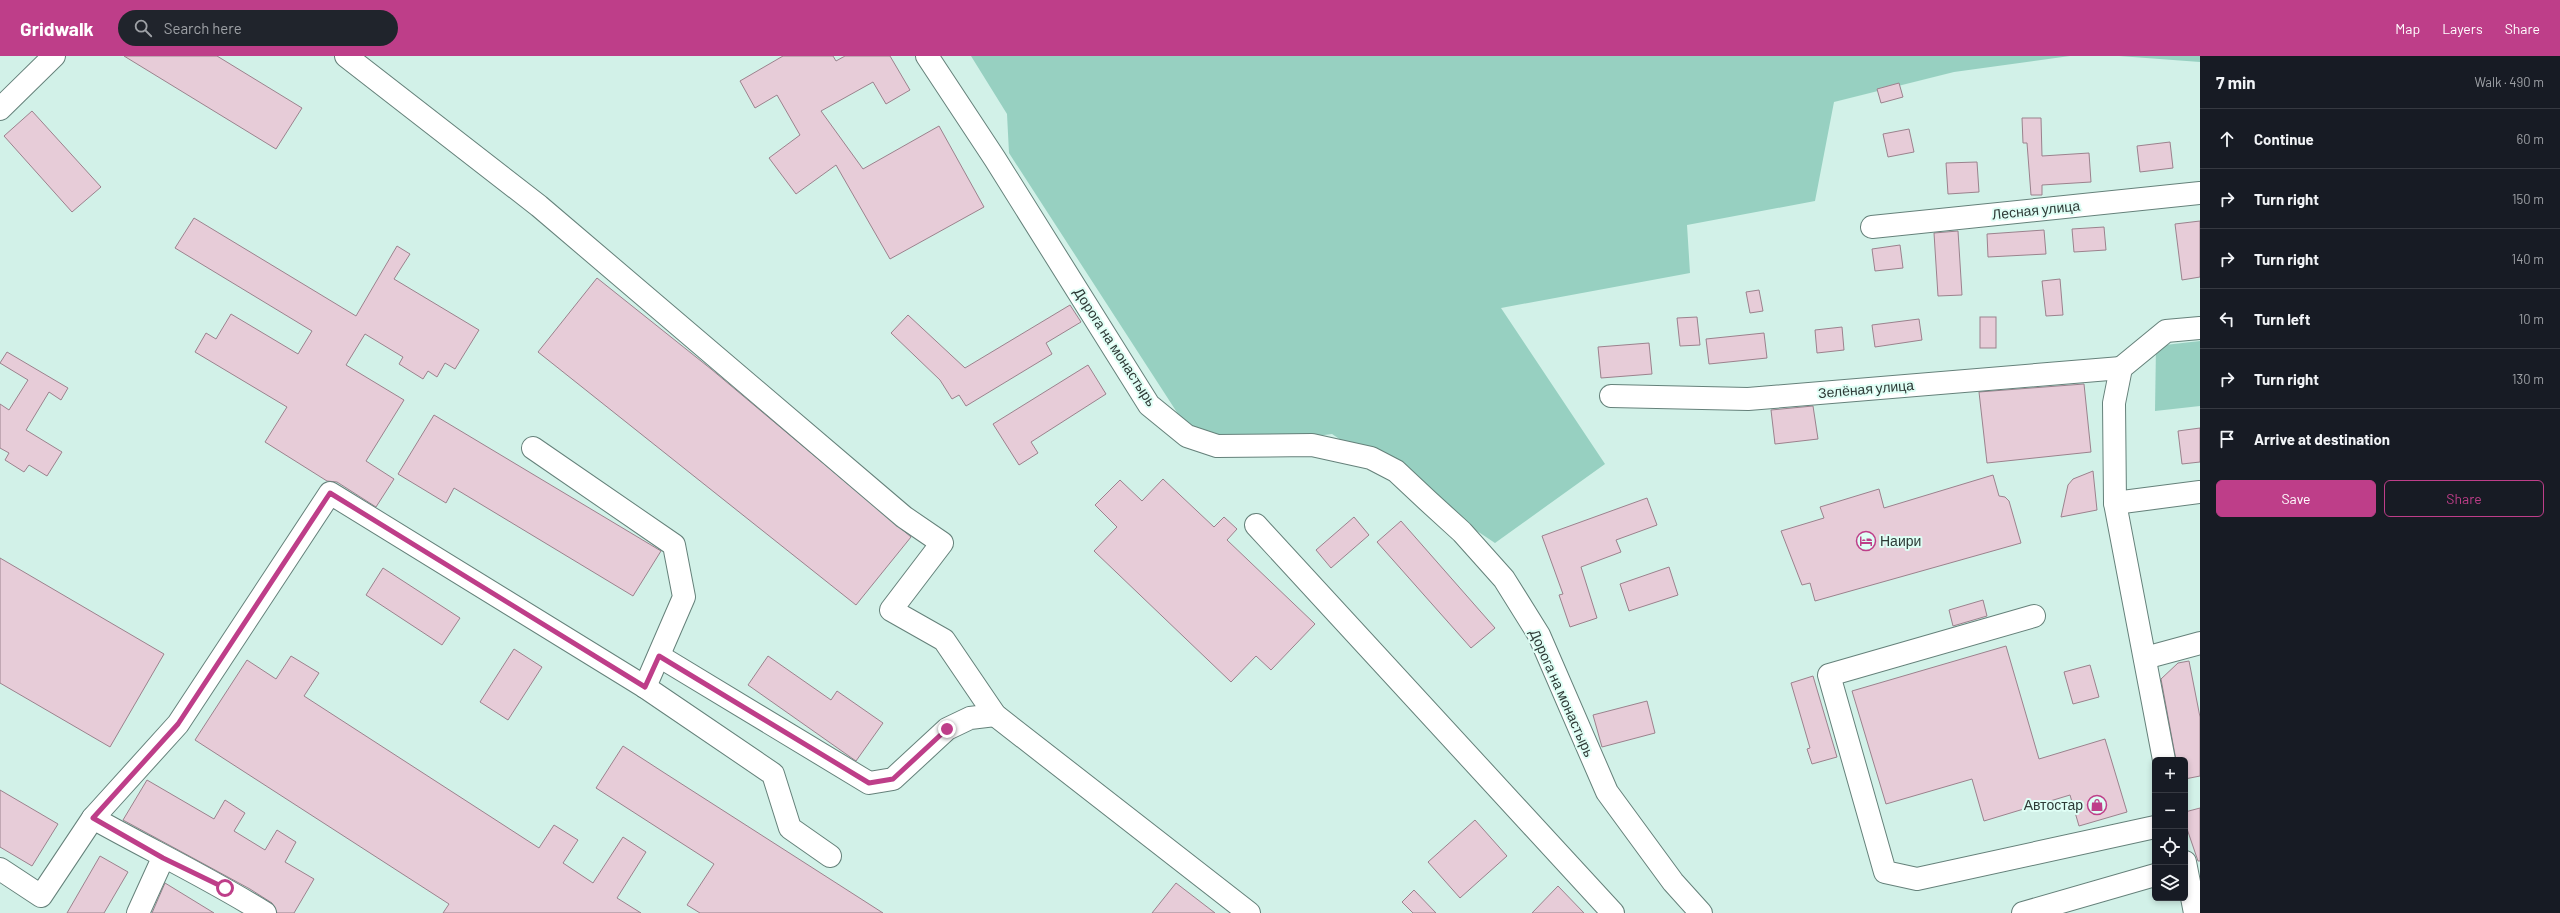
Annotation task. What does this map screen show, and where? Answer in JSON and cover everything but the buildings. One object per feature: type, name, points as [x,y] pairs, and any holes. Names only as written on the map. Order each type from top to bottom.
[{"type":"street","points":[[0,109],[54,56]]},
{"type":"street","points":[[346,56],[539,206],[904,517],[942,543],[891,610],[944,640],[995,715],[1249,913]]},
{"type":"street","name":"Дорога на монастырь","points":[[927,56],[995,159],[1149,405],[1187,436],[1217,446],[1312,445],[1371,458],[1396,471],[1462,532],[1504,579],[1539,635],[1607,792],[1668,876],[1701,913]]},
{"type":"street","name":"Лесная улица","points":[[1872,227],[2200,193]]},
{"type":"street","points":[[2163,757],[2115,503],[2114,403],[2121,368],[2166,331],[2200,328]]},
{"type":"street","name":"Зелёная улица","points":[[1610,396],[1748,399],[2121,368]]},
{"type":"street","points":[[533,448],[674,545],[684,596],[645,687]]},
{"type":"street","points":[[2115,503],[2200,492]]},
{"type":"street","points":[[0,869],[41,896],[93,818],[178,724],[330,493],[645,687],[773,774],[790,828],[830,856]]},
{"type":"street","points":[[1256,525],[1612,913]]},
{"type":"street","points":[[2034,616],[1829,675],[1885,872],[1917,879],[2152,828]]},
{"type":"street","points":[[2145,658],[2200,643]]},
{"type":"street","points":[[659,656],[869,783],[893,779],[947,729],[970,718],[995,715]]},
{"type":"street","points":[[93,818],[163,858],[225,888],[264,913]]},
{"type":"street","points":[[138,913],[163,858]]},
{"type":"street","points":[[2189,864],[2195,913]]},
{"type":"street","points":[[2023,913],[2152,876]]},
{"type":"green space","points":[[971,56],[2070,56],[1954,72],[1834,102],[1815,201],[1687,225],[1690,273],[1501,308],[1605,464],[1495,543],[1332,434],[1202,451],[1009,153],[1007,114]]},
{"type":"green space","points":[[2119,56],[2200,56],[2200,62]]},
{"type":"green space","points":[[2200,341],[2200,406],[2155,411],[2156,346]]},
{"type":"place","name":"Наири","points":[[1866,541]]},
{"type":"place","name":"Автостар","points":[[2097,805]]},
{"type":"route","points":[[225,888],[163,858],[93,818],[178,724],[330,493],[645,687],[659,656],[869,783],[893,779],[947,729]]}]
